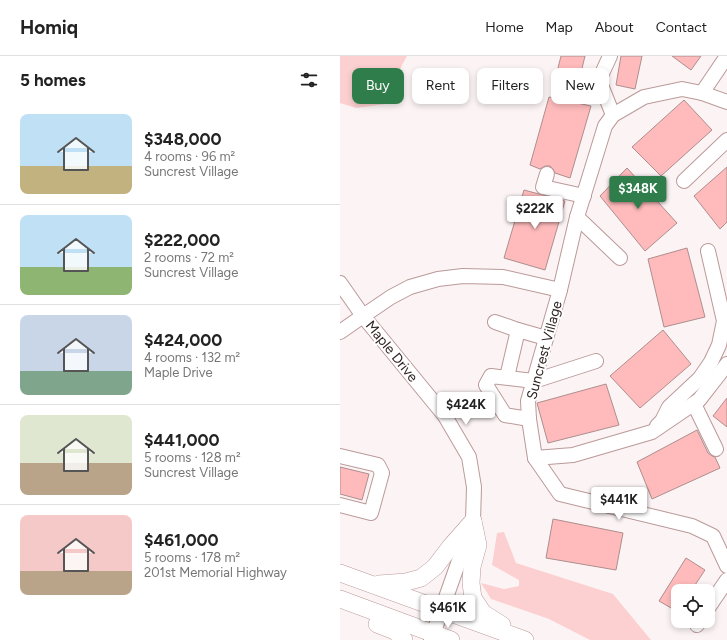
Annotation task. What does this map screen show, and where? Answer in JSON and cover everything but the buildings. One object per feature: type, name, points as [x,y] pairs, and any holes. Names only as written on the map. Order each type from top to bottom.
[{"type":"main road","points":[[370,583],[406,582],[421,578],[435,567],[473,521]]},
{"type":"main road","points":[[473,521],[478,545],[472,567],[471,582],[474,598],[483,613],[509,630],[530,640]]},
{"type":"main road","points":[[340,573],[525,640]]},
{"type":"main road","points":[[340,599],[432,637],[451,640]]},
{"type":"main road","points":[[340,609],[395,631],[404,640]]},
{"type":"street","points":[[610,56],[598,80],[613,116]]},
{"type":"street","points":[[702,93],[727,56]]},
{"type":"street","name":"Suncrest Village","points":[[727,102],[702,93],[682,89],[644,97],[613,116],[605,126],[578,217],[560,290],[528,401],[529,419],[535,458],[560,494],[692,526],[713,536],[727,566]]},
{"type":"street","points":[[684,181],[727,140]]},
{"type":"street","points":[[547,174],[543,187],[584,196]]},
{"type":"street","points":[[578,217],[620,258]]},
{"type":"street","points":[[652,432],[662,421],[669,407],[700,378],[711,362],[719,345],[724,320],[708,251]]},
{"type":"street","name":"Suncrest Village","points":[[364,316],[391,297],[410,287],[438,279],[463,276],[503,277],[560,290]]},
{"type":"street","points":[[340,283],[364,316]]},
{"type":"street","name":"Maple Drive","points":[[340,332],[364,316],[445,416],[469,457],[474,487],[473,521],[432,637]]},
{"type":"street","points":[[495,322],[546,338]]},
{"type":"street","points":[[507,378],[518,330]]},
{"type":"street","points":[[529,419],[505,415],[486,386],[491,376],[534,381],[596,361]]},
{"type":"street","points":[[535,458],[573,455],[652,432],[700,400],[727,364]]},
{"type":"street","points":[[694,404],[716,449]]},
{"type":"street","points":[[340,456],[379,470]]},
{"type":"street","points":[[340,463],[379,470]]},
{"type":"street","points":[[340,505],[371,513],[379,470]]},
{"type":"street","points":[[715,598],[727,580]]},
{"type":"shaded area","points":[[340,56],[407,56],[401,68],[352,68],[352,104],[386,104],[356,108],[340,103]]},
{"type":"shaded area","points":[[504,532],[516,563],[613,594],[651,640],[590,640],[549,619],[491,599],[481,583],[504,589],[519,586],[519,580],[492,565],[497,533]]}]
